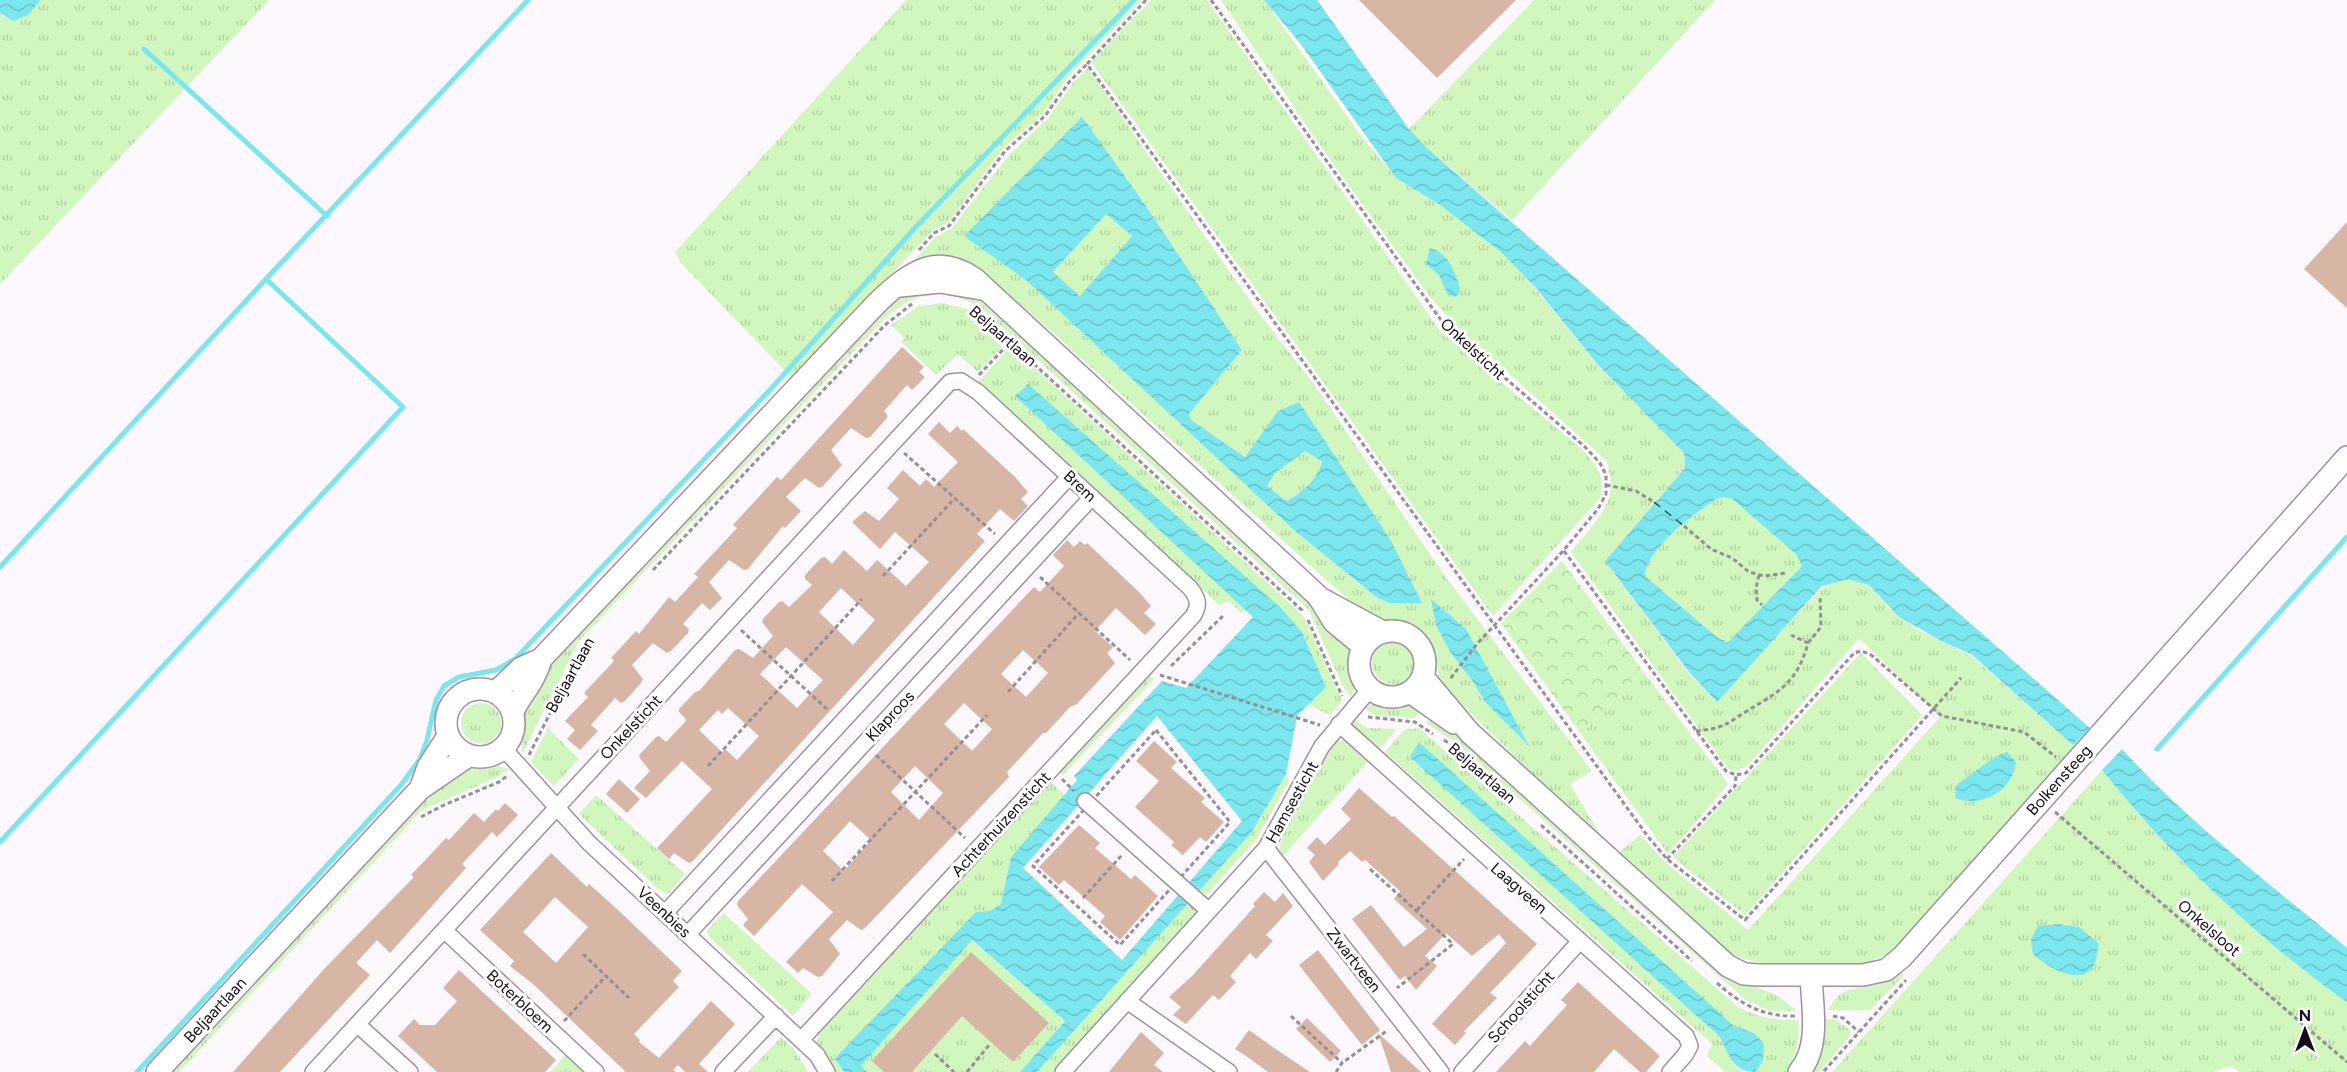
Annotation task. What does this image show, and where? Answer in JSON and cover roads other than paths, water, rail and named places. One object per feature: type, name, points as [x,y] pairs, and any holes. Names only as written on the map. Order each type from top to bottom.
[{"type":"street","name":"Beljaartlaan","points":[[496,692],[521,668],[541,659],[894,287],[912,272],[943,267],[963,271],[985,290],[1318,596],[1383,632]]},
{"type":"street","name":"Brem","points":[[950,382],[961,381],[970,385],[1190,588],[1199,605]]},
{"type":"street","name":"Onkelsticht","points":[[313,1072],[950,382]]},
{"type":"street","name":"Bolkensteeg","points":[[1811,975],[1863,975],[1886,970],[1902,957],[2347,457]]},
{"type":"street","name":"Klaproos","points":[[664,913],[1008,546],[1069,477]]},
{"type":"street","name":"Klaproos","points":[[688,934],[1092,497]]},
{"type":"street","name":"Beljaartlaan","points":[[1318,596],[1334,622],[1364,647]]},
{"type":"street","name":"Achterhuizensticht","points":[[801,1040],[1142,672],[1193,616],[1199,605]]},
{"type":"street","points":[[1398,631],[1412,637],[1421,648],[1425,662],[1416,684],[1390,696],[1370,689],[1361,676],[1359,662],[1364,647],[1383,632],[1398,631]]},
{"type":"street","name":"Beljaartlaan","points":[[513,711],[520,697],[536,678],[541,659]]},
{"type":"street","name":"Beljaartlaan","points":[[1416,684],[1464,741],[1728,966],[1744,974],[1811,975]]},
{"type":"street","points":[[480,688],[496,692],[507,700],[513,711],[514,731],[504,749],[488,758],[468,756],[458,751],[448,736],[446,720],[451,704],[464,693],[480,688]]},
{"type":"street","name":"Hamsesticht","points":[[1063,1072],[1127,1001],[1204,906],[1266,848],[1322,746],[1370,689]]},
{"type":"street","name":"Laagveen","points":[[1339,724],[1474,848],[1686,1036],[1690,1046],[1670,1072]]},
{"type":"street","name":"Beljaartlaan","points":[[420,789],[428,767],[448,736]]},
{"type":"street","name":"Veenbies","points":[[504,749],[589,843],[817,1055],[827,1072]]},
{"type":"street","name":"Beljaartlaan","points":[[157,1072],[420,789],[468,756]]},
{"type":"street","points":[[1085,801],[1204,906]]},
{"type":"street","name":"Zwartveen","points":[[1266,848],[1441,1072]]},
{"type":"street","name":"Boterbloem","points":[[444,930],[596,1072]]},
{"type":"street","name":"Schoolsticht","points":[[1462,1072],[1580,941]]},
{"type":"street","points":[[1799,1072],[1810,1048],[1813,1016],[1811,975]]},
{"type":"street","points":[[1127,1001],[1229,1072]]},
{"type":"street","points":[[723,1072],[776,1016]]},
{"type":"street","points":[[357,1024],[410,1072]]},
{"type":"water","points":[[0,0],[39,0],[39,2],[28,15],[13,21],[0,13]]},
{"type":"water","points":[[1264,0],[1317,0],[1409,129],[1428,149],[2090,728],[2073,745],[1971,654],[1941,641],[1898,616],[1869,585],[1848,579],[1822,586],[1717,702],[1689,672],[1605,561],[1685,468],[1684,453],[1598,365],[1536,288],[1501,252],[1440,205],[1396,178],[1300,43]],"holes":[[[1720,497],[1731,498],[1796,554],[1802,566],[1728,642],[1718,638],[1645,576],[1647,566],[1654,554],[1675,531]]]},
{"type":"water","points":[[1082,117],[1140,197],[1242,350],[1189,414],[1191,420],[1245,457],[1278,411],[1299,402],[1390,539],[1422,603],[1389,603],[1376,597],[1295,531],[1027,281],[964,236]],"holes":[[[1106,214],[1132,236],[1080,296],[1053,272]],[[1305,451],[1322,461],[1320,468],[1308,485],[1286,501],[1267,486],[1275,473]]]},
{"type":"water","points":[[1430,248],[1442,254],[1451,265],[1460,291],[1456,297],[1448,295],[1439,275],[1426,264]]},
{"type":"water","points":[[1028,384],[1281,608],[1302,632],[1326,687],[1297,716],[1286,774],[1251,833],[1037,1072],[1020,1072],[1065,1021],[972,940],[861,1066],[867,1072],[844,1072],[835,1058],[976,912],[990,911],[1001,904],[1011,857],[1077,780],[1074,776],[1162,681],[1186,688],[1253,617],[1015,396]],"holes":[[[1157,716],[1242,821],[1122,960],[1023,868]]]},
{"type":"water","points":[[1431,599],[1466,629],[1529,746],[1486,703],[1451,653],[1436,625]]},
{"type":"water","points":[[1419,742],[1734,1026],[1754,1033],[1764,1044],[1763,1061],[1755,1072],[1737,1066],[1729,1056],[1720,1037],[1410,757]]},
{"type":"water","points":[[2122,749],[2202,828],[2347,948],[2347,1002],[2280,951],[2248,923],[2186,865],[2157,834],[2102,770]]},
{"type":"water","points":[[2007,752],[2016,762],[2009,781],[2002,789],[1986,799],[1976,801],[1955,798],[1957,784]]},
{"type":"water","points":[[2059,924],[2079,927],[2099,944],[2095,963],[2090,971],[2082,975],[2065,973],[2033,954],[2031,939],[2038,926]]},
{"type":"waterway","points":[[0,842],[403,407],[266,279],[528,0]]},
{"type":"waterway","points":[[137,1072],[401,785],[420,759],[436,700],[444,686],[459,677],[496,670],[515,659],[768,392],[914,229],[1134,0]]},
{"type":"waterway","points":[[144,49],[327,216]]},
{"type":"waterway","points":[[0,567],[266,279]]},
{"type":"waterway","points":[[2157,749],[2347,537]]}]
